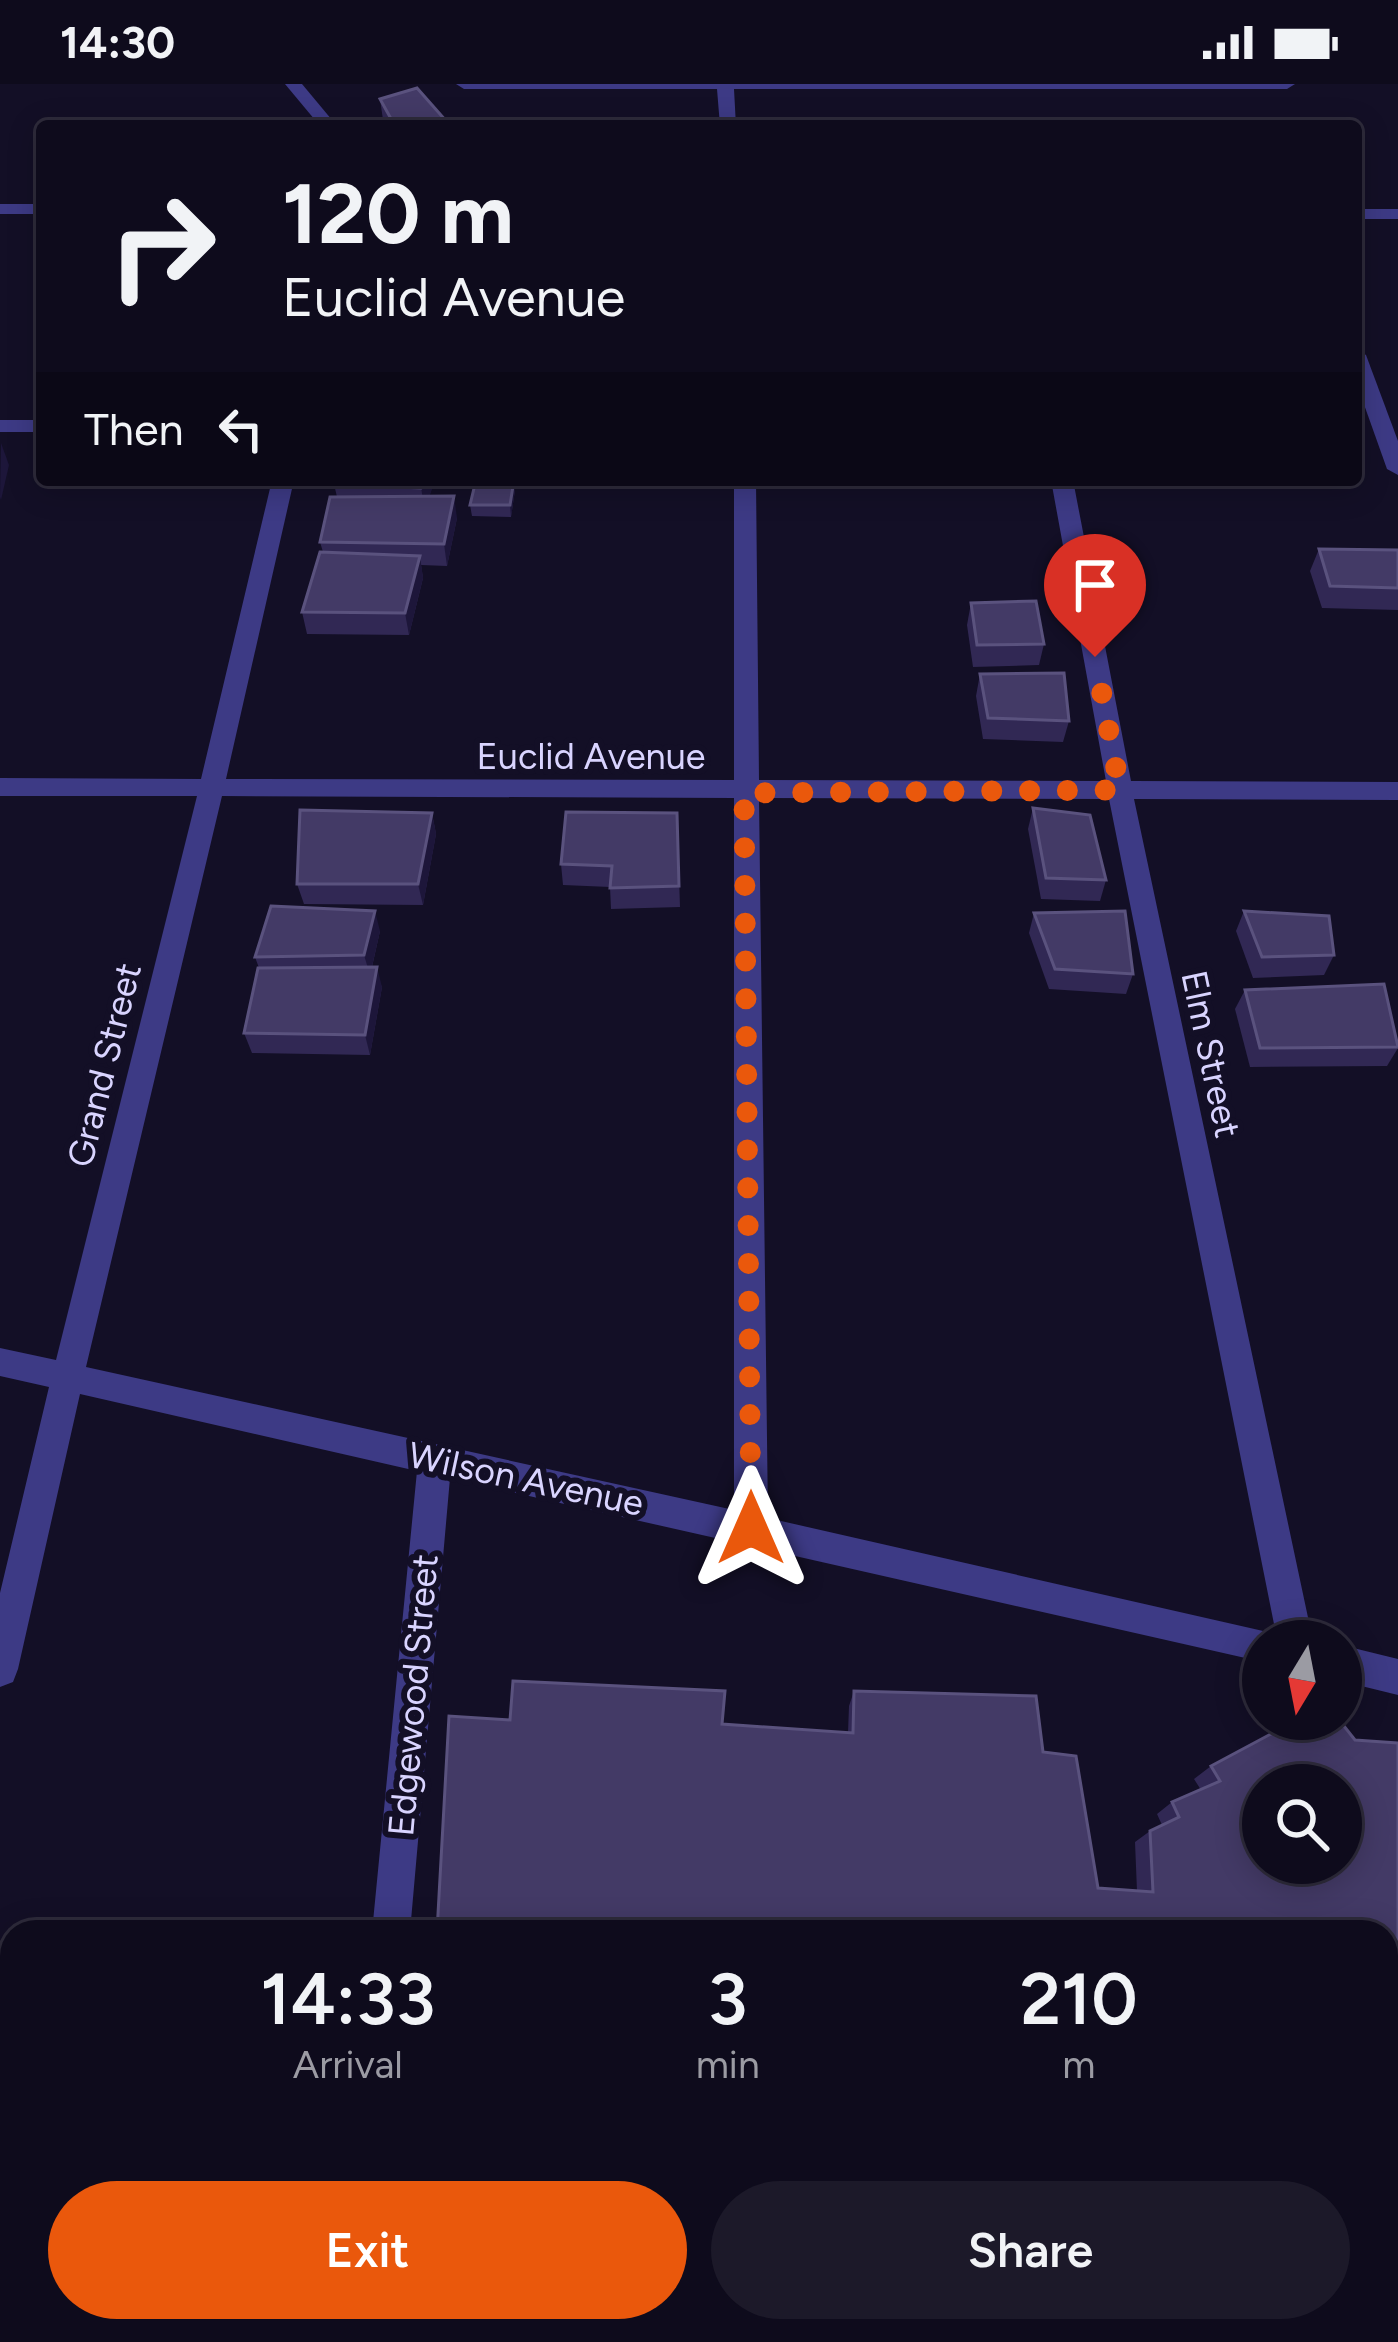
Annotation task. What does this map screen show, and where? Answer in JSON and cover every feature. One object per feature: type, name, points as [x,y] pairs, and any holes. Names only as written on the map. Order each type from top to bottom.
[{"type":"street","points":[[293,84],[323,120]]},
{"type":"street","points":[[464,84],[1287,84]]},
{"type":"street","points":[[725,86],[728,120]]},
{"type":"street","points":[[0,209],[36,209]]},
{"type":"street","points":[[1362,214],[1398,214]]},
{"type":"street","points":[[1362,369],[1391,431],[1398,469]]},
{"type":"street","points":[[0,426],[36,426]]},
{"type":"street","name":"Grand Street","points":[[0,1669],[65,1376],[214,790],[282,486]]},
{"type":"street","points":[[746,486],[751,1528]]},
{"type":"street","name":"Elm Street","points":[[1062,486],[1291,1620]]},
{"type":"street","name":"Euclid Avenue","points":[[0,787],[744,793],[1398,791]]},
{"type":"street","name":"Wilson Avenue","points":[[0,1362],[1242,1640]]},
{"type":"street","name":"Edgewood Street","points":[[393,1920],[435,1459]]},
{"type":"street","points":[[1362,1668],[1398,1677]]},
{"type":"building","points":[[417,88],[445,120],[392,120],[380,99]]},
{"type":"building","points":[[475,486],[513,486],[510,505],[470,505]]},
{"type":"building","points":[[454,496],[444,544],[320,542],[330,497]]},
{"type":"building","points":[[1319,549],[1398,550],[1398,588],[1330,586]]},
{"type":"building","points":[[320,552],[420,556],[405,613],[302,612]]},
{"type":"building","points":[[1036,601],[1044,644],[977,645],[971,603]]},
{"type":"building","points":[[1064,673],[1069,721],[988,718],[980,674]]},
{"type":"building","points":[[1033,808],[1090,815],[1106,880],[1046,878]]},
{"type":"building","points":[[300,810],[432,813],[418,884],[297,884]]},
{"type":"building","points":[[566,812],[677,813],[679,886],[610,888],[612,866],[561,864]]},
{"type":"building","points":[[271,906],[375,911],[364,955],[255,957]]},
{"type":"building","points":[[1125,911],[1133,974],[1055,969],[1034,913]]},
{"type":"building","points":[[1244,911],[1329,916],[1334,955],[1262,957]]},
{"type":"building","points":[[377,967],[365,1035],[244,1033],[258,968]]},
{"type":"building","points":[[1384,984],[1398,1047],[1260,1048],[1245,990]]},
{"type":"building","points":[[513,1681],[725,1691],[722,1724],[853,1733],[854,1691],[1036,1696],[1043,1752],[1076,1756],[1098,1888],[1153,1892],[1150,1831],[1179,1817],[1172,1802],[1220,1781],[1211,1766],[1260,1740],[1398,1743],[1398,1920],[438,1920],[449,1716],[510,1720]]},
{"type":"route","points":[[751,1528],[744,793],[1120,790],[1095,657]]}]
